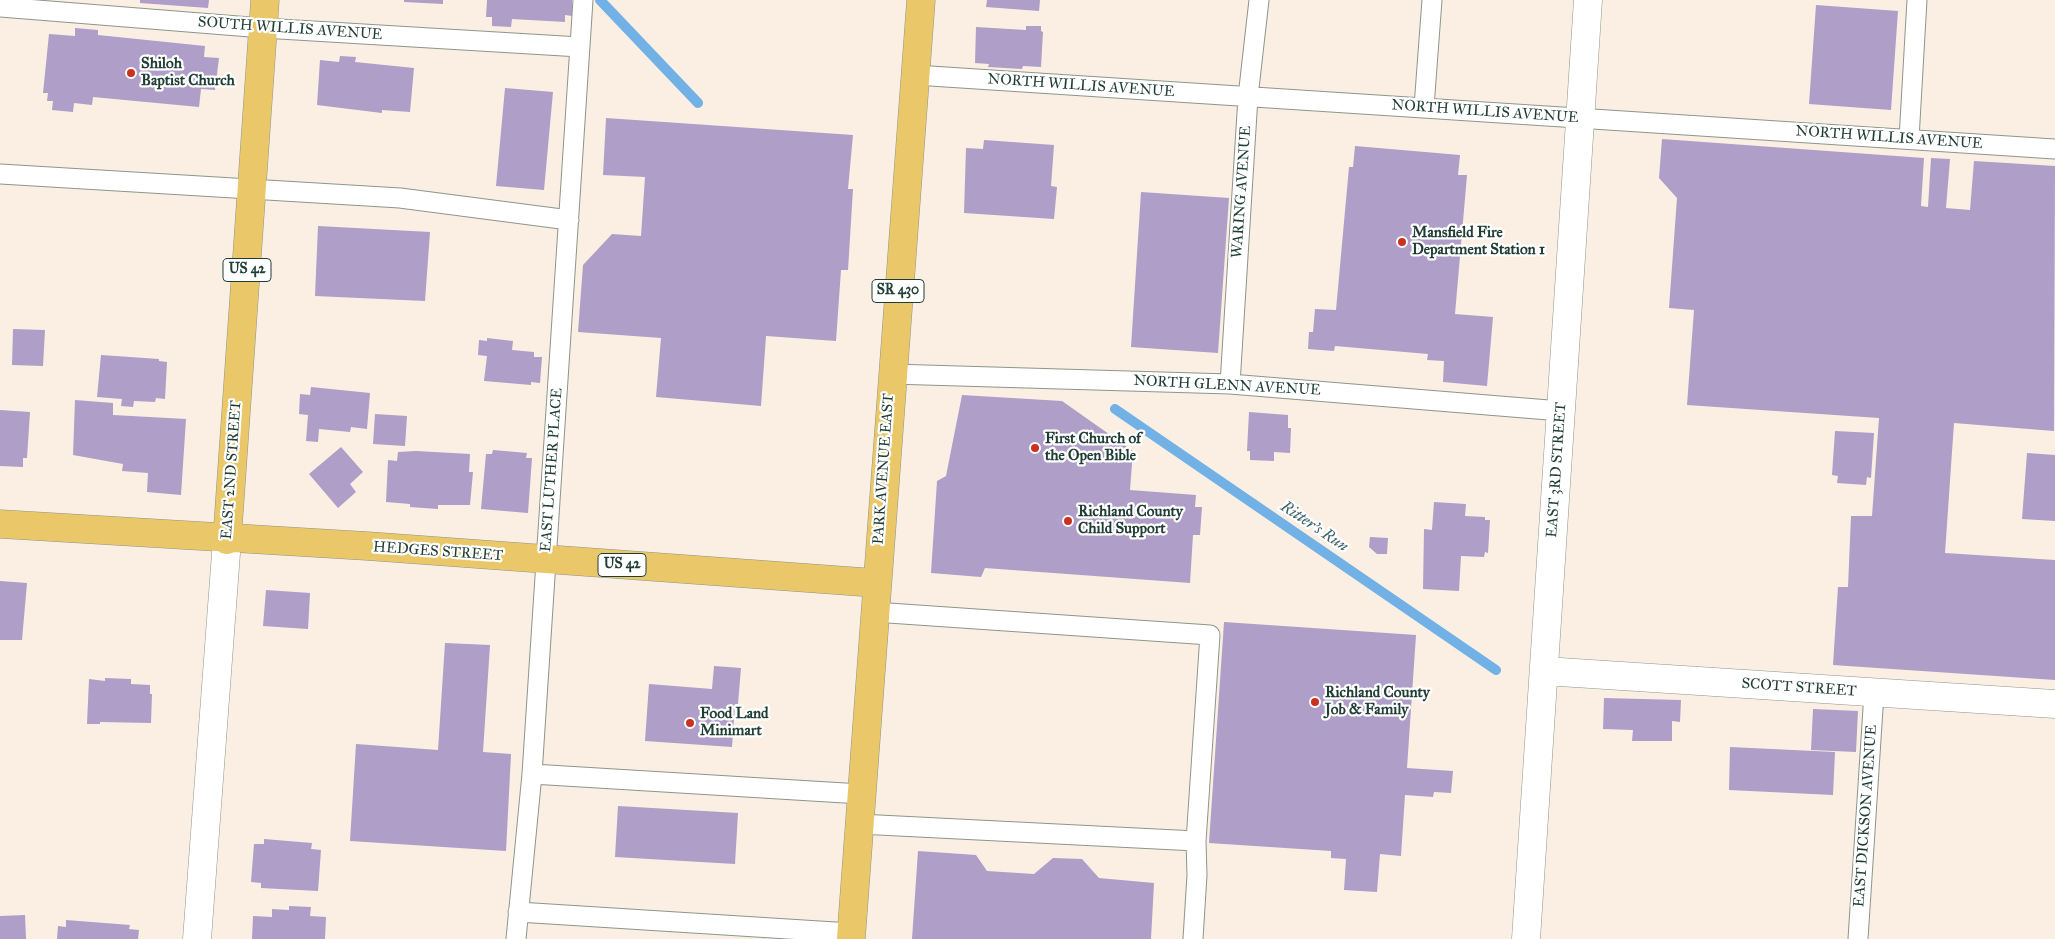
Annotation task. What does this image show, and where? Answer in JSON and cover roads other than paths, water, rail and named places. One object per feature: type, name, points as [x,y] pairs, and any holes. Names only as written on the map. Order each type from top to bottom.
[{"type":"main road","name":"EAST 2ND STREET","points":[[227,540],[265,0]]},
{"type":"main road","name":"PARK AVENUE EAST","points":[[851,936],[891,374],[921,0]]},
{"type":"main road","name":"HEDGES STREET","points":[[0,524],[227,540],[367,546],[876,583]]},
{"type":"street","name":"EAST 3RD STREET","points":[[1526,939],[1588,0]]},
{"type":"street","name":"EAST 2ND STREET","points":[[197,939],[227,540]]},
{"type":"street","name":"SCOTT STREET","points":[[1544,671],[2055,704]]},
{"type":"lane","name":"EAST LUTHER PLACE","points":[[516,939],[532,774],[583,0]]},
{"type":"lane","name":"WARING AVENUE","points":[[1230,384],[1248,98],[1259,0]]},
{"type":"lane","points":[[1424,108],[1432,0]]},
{"type":"lane","points":[[1909,139],[1917,0]]},
{"type":"lane","name":"SOUTH WILLIS AVENUE","points":[[0,7],[263,28],[580,47]]},
{"type":"lane","name":"NORTH WILLIS AVENUE","points":[[915,75],[2055,149]]},
{"type":"lane","points":[[0,174],[400,198],[569,220]]},
{"type":"lane","name":"NORTH GLENN AVENUE","points":[[891,374],[1230,384],[1561,411]]},
{"type":"lane","points":[[874,612],[1210,635],[1196,841],[1197,874],[1193,939]]},
{"type":"lane","name":"EAST DICKSON AVENUE","points":[[1858,939],[1874,693]]},
{"type":"lane","points":[[532,774],[861,794]]},
{"type":"lane","points":[[859,824],[1196,841]]},
{"type":"lane","points":[[518,912],[851,936]]},
{"type":"waterway","points":[[600,0],[698,103]]},
{"type":"waterway","name":"Ritter's Run","points":[[1115,409],[1496,670]]},
{"type":"place","name":"Shiloh Baptist Church","points":[[131,73]]},
{"type":"place","name":"Mansfield Fire Department Station 1","points":[[1402,242]]},
{"type":"place","name":"First Church of the Open Bible","points":[[1035,448]]},
{"type":"place","name":"Richland County Child Support","points":[[1068,521]]},
{"type":"place","name":"Richland County Job & Family","points":[[1315,702]]},
{"type":"place","name":"Food Land Minimart","points":[[690,723]]}]
